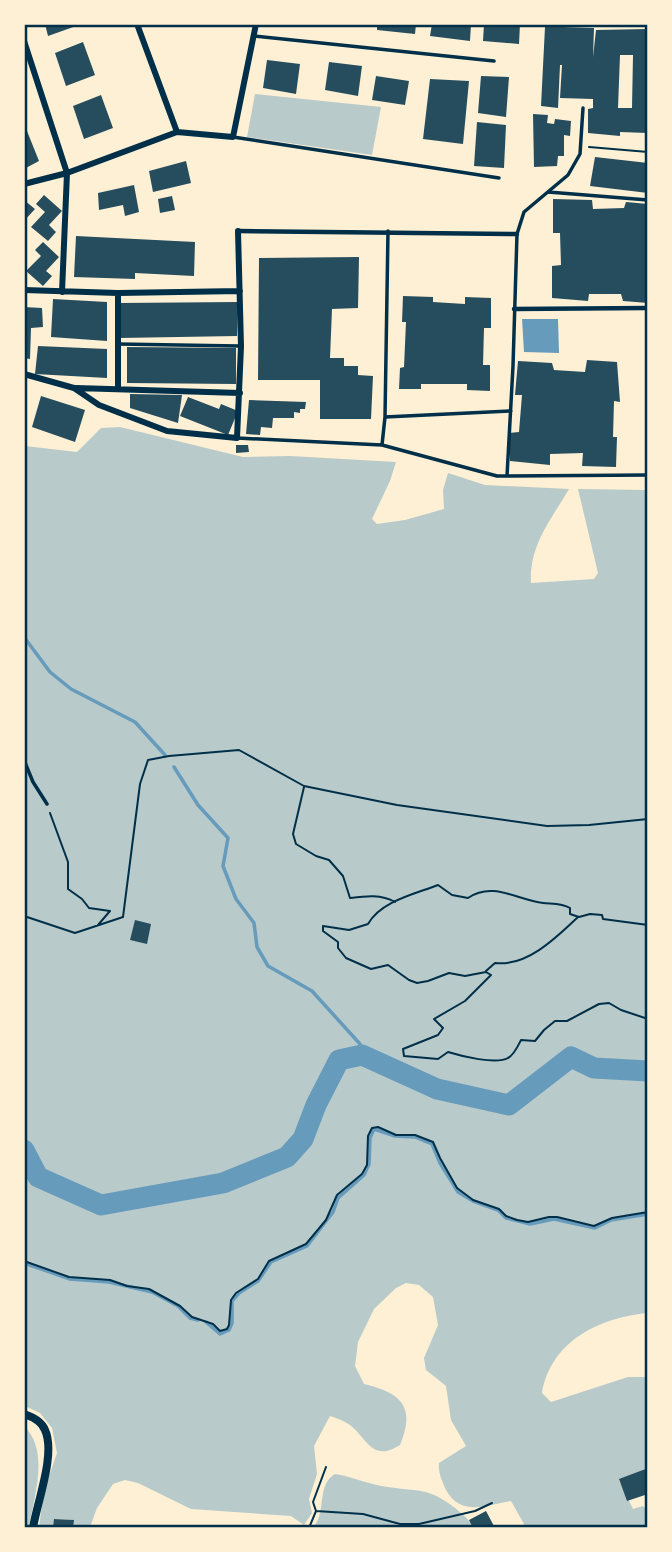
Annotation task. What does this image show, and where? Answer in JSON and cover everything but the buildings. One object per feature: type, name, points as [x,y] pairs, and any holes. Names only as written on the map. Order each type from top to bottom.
[{"type":"street","points":[[137,24],[177,132]]},
{"type":"street","points":[[24,184],[67,173],[177,132],[233,137],[256,24]]},
{"type":"street","points":[[24,41],[67,173],[62,292]]},
{"type":"street","points":[[74,388],[99,405],[167,431],[237,438],[242,346],[238,230],[517,234]]},
{"type":"street","points":[[24,290],[118,293],[240,291]]},
{"type":"street","points":[[118,293],[118,389]]},
{"type":"street","points":[[514,309],[648,308]]},
{"type":"street","points":[[24,374],[74,388],[240,393]]},
{"type":"street","points":[[24,1414],[34,1418],[45,1429],[48,1444],[33,1528]]},
{"type":"lane","points":[[254,36],[494,61]]},
{"type":"lane","points":[[506,476],[517,234],[524,212],[568,175],[580,154],[583,108]]},
{"type":"lane","points":[[233,137],[499,178]]},
{"type":"lane","points":[[548,192],[648,200]]},
{"type":"lane","points":[[382,445],[385,417],[388,231]]},
{"type":"lane","points":[[118,344],[242,346]]},
{"type":"lane","points":[[385,417],[511,411]]},
{"type":"lane","points":[[237,438],[382,445],[497,476],[648,475]]},
{"type":"lane","points":[[24,760],[33,782],[47,804]]},
{"type":"path","points":[[581,146],[648,152]]},
{"type":"path","points":[[24,916],[75,933],[123,917],[140,784],[148,760],[239,750],[304,786],[433,811],[548,826],[648,819]]},
{"type":"path","points":[[304,786],[293,834],[296,844],[329,860],[342,876],[350,898],[387,897],[396,902]]},
{"type":"path","points":[[47,804],[68,862],[68,889],[89,908],[110,911],[97,926]]},
{"type":"path","points":[[579,917],[570,914],[570,908],[565,905],[541,903],[503,891],[474,894],[468,898],[452,895],[439,885],[388,905],[373,916],[368,924],[349,930],[323,926],[323,931],[338,942],[338,948],[346,958],[371,969],[388,965],[409,980],[417,982],[449,973],[465,976],[486,972],[495,963],[506,964],[526,956],[579,917],[590,914],[602,915],[603,919],[648,925]]},
{"type":"path","points":[[486,972],[491,975],[465,1001],[434,1019],[443,1028],[438,1035],[403,1049],[404,1056],[438,1059],[448,1052],[463,1057],[502,1060],[511,1057],[522,1041],[535,1041],[555,1021],[567,1021],[599,1004],[609,1003],[648,1019]]},
{"type":"path","points":[[24,1261],[69,1277],[110,1280],[149,1289],[180,1306],[192,1317],[205,1320],[220,1331],[227,1329],[231,1300],[236,1293],[258,1279],[269,1261],[306,1244],[326,1220],[337,1195],[362,1174],[367,1164],[368,1136],[373,1128],[377,1127],[396,1135],[415,1135],[433,1142],[457,1188],[473,1200],[499,1209],[506,1216],[517,1220],[528,1222],[557,1217],[594,1226],[612,1218],[648,1212]]},
{"type":"path","points":[[309,1528],[316,1511],[313,1502],[326,1467]]},
{"type":"path","points":[[316,1511],[363,1514],[400,1524],[419,1524],[475,1511],[492,1503]]},
{"type":"shaded area","points":[[255,94],[381,107],[372,155],[247,137]]},
{"type":"shaded area","points":[[120,427],[243,457],[290,456],[396,462],[372,519],[377,524],[405,520],[444,509],[443,490],[448,473],[485,485],[569,489],[537,545],[531,569],[531,583],[594,579],[598,573],[578,489],[647,490],[647,1313],[612,1320],[580,1335],[555,1359],[542,1393],[551,1402],[628,1377],[647,1377],[647,1468],[619,1480],[633,1509],[643,1506],[647,1510],[647,1527],[521,1527],[524,1524],[511,1501],[475,1507],[459,1504],[452,1498],[442,1480],[439,1463],[466,1446],[451,1420],[446,1386],[426,1370],[424,1358],[438,1325],[433,1297],[419,1285],[406,1283],[396,1288],[374,1309],[358,1342],[355,1366],[364,1384],[387,1392],[402,1403],[406,1420],[400,1445],[391,1450],[376,1450],[350,1425],[330,1416],[314,1446],[317,1474],[309,1499],[312,1513],[304,1525],[291,1516],[191,1509],[138,1483],[125,1480],[113,1484],[97,1508],[90,1527],[73,1527],[73,1520],[55,1519],[53,1527],[39,1527],[44,1491],[57,1453],[52,1428],[40,1413],[25,1406],[25,446],[77,452],[101,428]]},
{"type":"shaded area","points":[[24,1426],[32,1436],[38,1461],[29,1527],[24,1527]]},
{"type":"shaded area","points":[[335,1474],[381,1486],[430,1493],[455,1508],[473,1527],[313,1528],[320,1514],[323,1492],[329,1479]]},
{"type":"water","points":[[522,319],[558,319],[559,353],[524,352]]},
{"type":"waterway","points":[[24,637],[50,672],[71,689],[135,722],[165,755]]},
{"type":"waterway","points":[[174,767],[198,805],[228,838],[223,866],[236,899],[254,923],[257,947],[268,966],[312,991],[360,1044],[362,1055]]},
{"type":"waterway","points":[[24,1150],[38,1177],[101,1205],[223,1183],[287,1157],[303,1139],[316,1105],[339,1060],[362,1055],[437,1089],[509,1105],[571,1057],[594,1068],[648,1071]]},
{"type":"waterway","points":[[206,1322],[220,1334],[229,1330],[232,1323],[232,1301],[239,1293],[258,1281],[271,1262],[307,1246],[333,1212],[338,1198],[364,1175],[369,1164],[370,1138],[374,1129],[395,1136],[415,1137],[432,1144],[458,1192],[498,1210],[506,1218],[530,1224],[554,1219],[595,1228],[611,1220],[648,1214]]},
{"type":"waterway","points":[[24,1263],[70,1279],[109,1282],[152,1292],[178,1306],[190,1318],[198,1320]]}]
